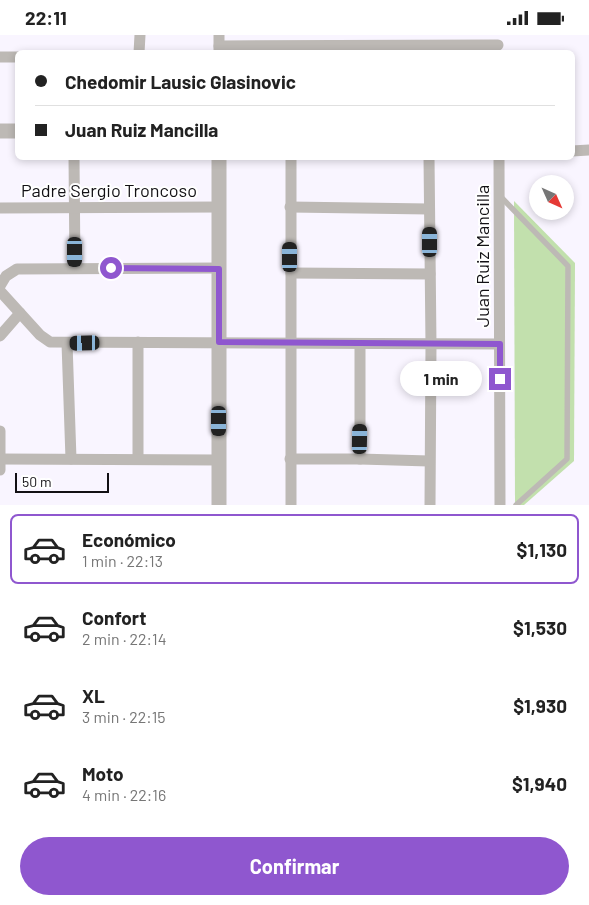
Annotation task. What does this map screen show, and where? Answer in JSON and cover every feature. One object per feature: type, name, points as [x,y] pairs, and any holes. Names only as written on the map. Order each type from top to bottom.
[{"type":"street","points":[[140,35],[140,50]]},
{"type":"street","points":[[219,45],[498,44]]},
{"type":"street","points":[[0,57],[15,57]]},
{"type":"street","points":[[0,131],[15,131]]},
{"type":"street","points":[[575,151],[589,150]]},
{"type":"street","points":[[74,160],[75,268]]},
{"type":"street","points":[[219,160],[219,505]]},
{"type":"street","points":[[291,160],[291,505]]},
{"type":"street","points":[[429,160],[430,505]]},
{"type":"street","name":"Juan Ruiz Mancilla","points":[[498,160],[500,505]]},
{"type":"street","name":"Padre Sergio Troncoso","points":[[0,208],[74,206],[219,207]]},
{"type":"street","points":[[290,207],[430,209]]},
{"type":"street","points":[[0,286],[6,276],[17,269],[219,269]]},
{"type":"street","points":[[291,273],[430,274]]},
{"type":"street","points":[[0,291],[46,339],[67,343],[500,344]]},
{"type":"street","points":[[0,336],[20,313]]},
{"type":"street","points":[[138,342],[138,459]]},
{"type":"street","points":[[67,343],[71,459]]},
{"type":"street","points":[[360,344],[360,459]]},
{"type":"street","points":[[0,431],[0,470]]},
{"type":"street","points":[[0,459],[219,460]]},
{"type":"street","points":[[290,459],[429,461]]},
{"type":"lane","points":[[499,195],[568,266],[568,459],[516,505]]},
{"type":"green space","points":[[514,201],[529,216],[529,220],[533,220],[575,263],[574,461],[524,505],[515,505]]},
{"type":"route","points":[[111,268],[219,269],[219,342],[500,344],[500,379]]}]
